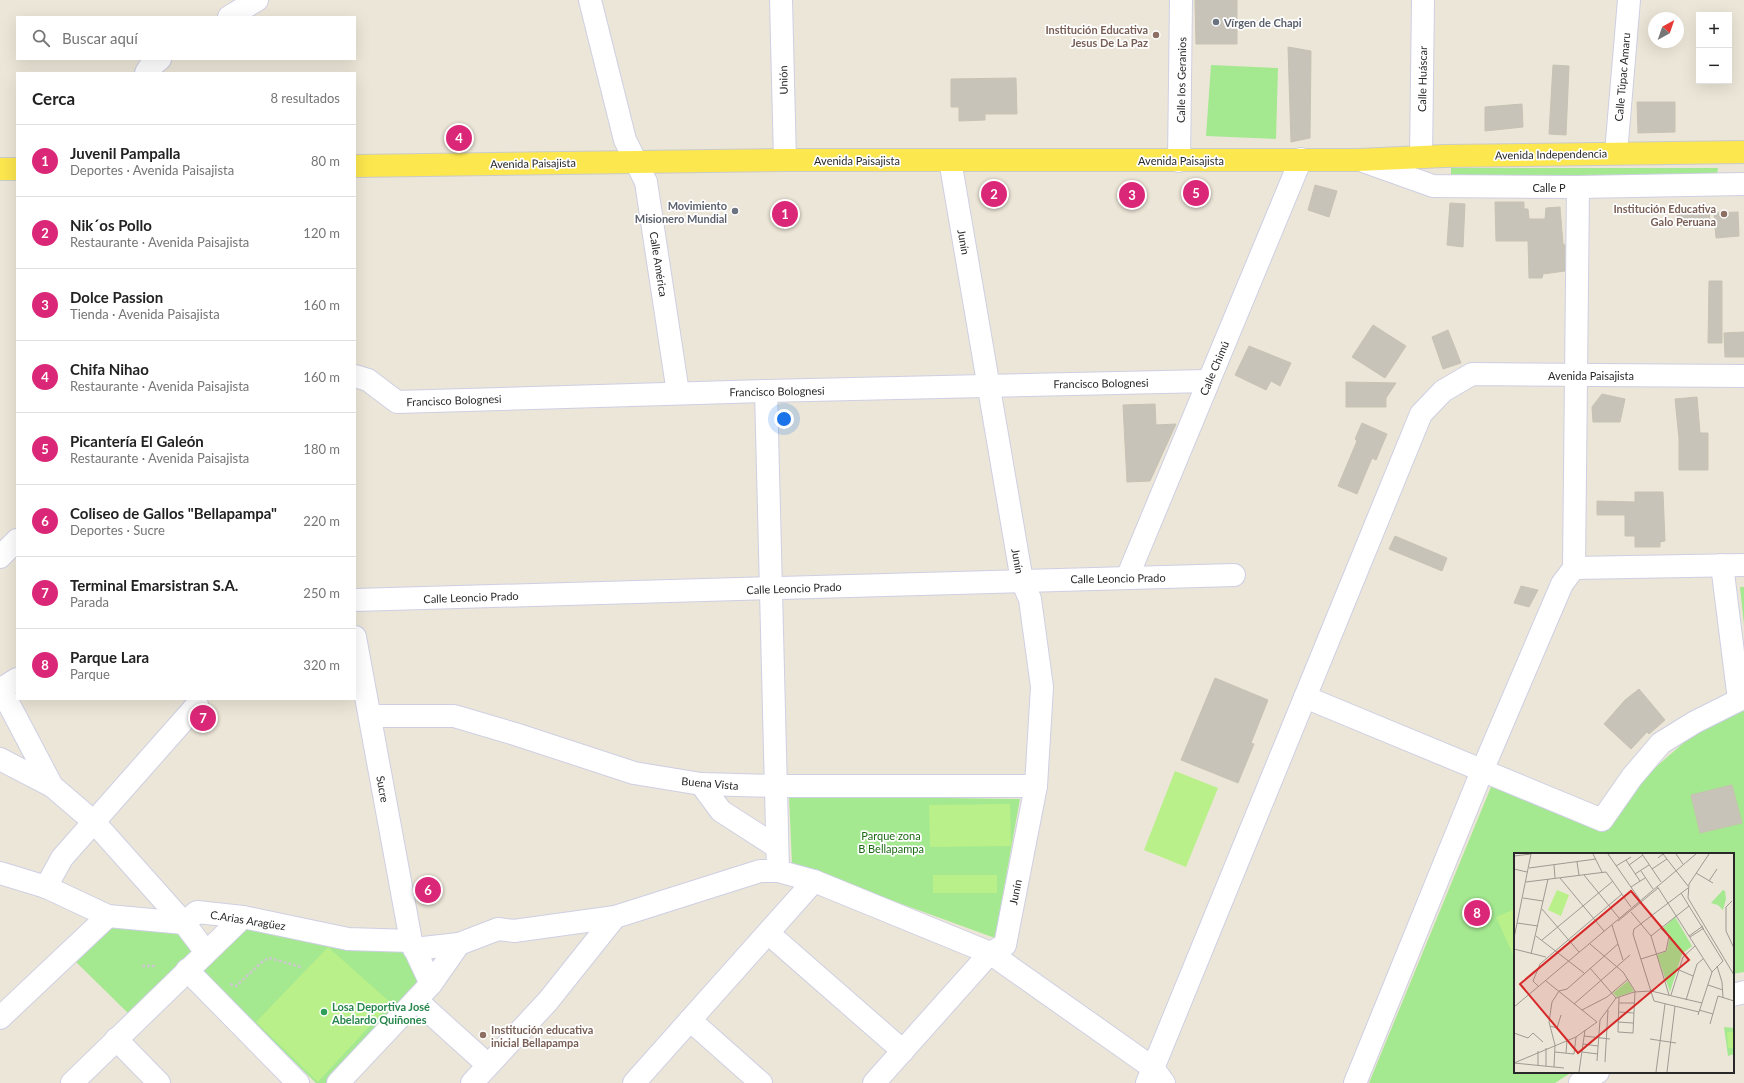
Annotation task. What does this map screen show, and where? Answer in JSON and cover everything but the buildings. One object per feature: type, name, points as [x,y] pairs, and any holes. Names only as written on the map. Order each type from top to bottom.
[{"type":"main road","name":"Avenida Independencia","points":[[1358,160],[1422,157],[1744,152]]},
{"type":"main road","name":"Avenida Paisajista","points":[[356,166],[785,160],[1358,160]]},
{"type":"main road","points":[[0,169],[16,169]]},
{"type":"street","points":[[231,16],[257,0]]},
{"type":"street","name":"Calle América","points":[[590,0],[625,140],[646,182],[678,393]]},
{"type":"street","name":"Unión","points":[[781,0],[785,160]]},
{"type":"street","name":"Calle los Geranios","points":[[1179,161],[1181,0]]},
{"type":"street","name":"Calle Huáscar","points":[[1422,157],[1423,0]]},
{"type":"street","name":"Calle Túpac Amaru","points":[[1616,153],[1629,0]]},
{"type":"street","points":[[147,72],[159,60]]},
{"type":"street","name":"Calle Chimú","points":[[1127,578],[1301,159]]},
{"type":"street","name":"Junín","points":[[950,160],[1022,580],[1030,599],[1042,687],[1036,786],[1005,945],[990,953]]},
{"type":"street","name":"Calle P","points":[[1358,160],[1433,186],[1578,187],[1744,184]]},
{"type":"street","points":[[1355,1083],[1482,771],[1562,584],[1574,568],[1578,187]]},
{"type":"street","name":"Avenida Paisajista","points":[[1155,1078],[1305,697],[1421,414],[1443,391],[1472,374],[1744,376]]},
{"type":"street","name":"Francisco Bolognesi","points":[[356,376],[368,380],[397,402],[678,393],[1208,381]]},
{"type":"street","points":[[766,391],[778,871]]},
{"type":"street","points":[[0,557],[16,541]]},
{"type":"street","points":[[1305,697],[1602,820],[1632,777],[1661,744],[1695,722],[1739,700],[1722,565]]},
{"type":"street","points":[[1574,568],[1744,565]]},
{"type":"street","name":"Calle Leoncio Prado","points":[[356,600],[1234,575]]},
{"type":"street","name":"Sucre","points":[[356,642],[412,945],[431,984]]},
{"type":"street","points":[[6,686],[52,786]]},
{"type":"street","points":[[46,887],[62,858],[197,705]]},
{"type":"street","name":"Buena Vista","points":[[370,716],[454,716],[634,772],[701,784],[777,786],[1036,786]]},
{"type":"street","points":[[0,759],[52,786],[94,822],[184,923],[206,952]]},
{"type":"street","points":[[701,784],[721,811],[777,847]]},
{"type":"street","name":"C.Arias Aragüez","points":[[184,923],[197,912],[243,917],[348,939],[412,945],[459,944],[498,929],[514,931],[615,917],[760,871],[778,871],[814,881],[990,953],[1155,1078]]},
{"type":"street","points":[[0,874],[46,887],[108,916],[184,923]]},
{"type":"street","points":[[634,1083],[814,881]]},
{"type":"street","points":[[0,1018],[108,916]]},
{"type":"street","points":[[72,1083],[243,917]]},
{"type":"street","points":[[472,1083],[548,1001],[615,917]]},
{"type":"street","points":[[768,933],[903,1051]]},
{"type":"street","points":[[338,1083],[431,984],[459,944]]},
{"type":"street","points":[[874,1083],[990,953]]},
{"type":"street","points":[[187,970],[298,1083]]},
{"type":"street","points":[[1734,995],[1744,992]]},
{"type":"street","points":[[416,1000],[488,1066]]},
{"type":"street","points":[[690,1020],[762,1083]]},
{"type":"street","points":[[116,1039],[159,1083]]},
{"type":"street","points":[[1580,1083],[1596,1073]]},
{"type":"path","points":[[227,980],[232,985],[236,986],[269,958],[301,967]]},
{"type":"path","points":[[142,966],[156,966]]},
{"type":"green space","points":[[1211,65],[1278,68],[1276,139],[1206,136]]},
{"type":"green space","points":[[1451,168],[1718,168],[1717,175],[1451,175]]},
{"type":"green space","points":[[1740,587],[1744,587],[1744,625]]},
{"type":"green space","points":[[1744,707],[1744,972],[1734,974],[1734,853],[1514,853],[1514,1073],[1570,1073],[1555,1083],[1369,1083],[1491,787],[1607,828],[1648,774],[1697,731]]},
{"type":"green space","points":[[1175,771],[1218,788],[1186,867],[1144,850]]},
{"type":"green space","name":"Parque zona B Bellapampa","points":[[789,796],[1020,799],[995,938],[792,864]]},
{"type":"green space","points":[[1010,804],[1011,846],[930,847],[929,805]]},
{"type":"green space","points":[[933,875],[997,875],[997,893],[933,893]]},
{"type":"green space","points":[[1514,909],[1514,957],[1496,917]]},
{"type":"green space","points":[[241,924],[410,952],[421,977],[327,1083],[316,1083],[198,968]]},
{"type":"green space","points":[[109,926],[186,932],[197,953],[132,1017],[73,959]]},
{"type":"green space","name":"Losa Deportiva José Abelardo Quiñones","points":[[328,947],[391,1003],[318,1082],[256,1022]]},
{"type":"place","name":"Vírgen de Chapi","points":[[1216,22]]},
{"type":"place","name":"Institución Educativa Jesus De La Paz","points":[[1156,35]]},
{"type":"place","name":"Chifa Nihao","points":[[459,138]]},
{"type":"place","name":"Picantería El Galeón","points":[[1196,193]]},
{"type":"place","name":"Nik´os Pollo","points":[[994,194]]},
{"type":"place","name":"Dolce Passion","points":[[1132,195]]},
{"type":"place","name":"Movimiento Misionero Mundial","points":[[735,211]]},
{"type":"place","name":"Juvenil Pampalla","points":[[785,214]]},
{"type":"place","name":"Institución Educativa Galo Peruana","points":[[1724,214]]},
{"type":"place","name":"Terminal Emarsistran S.A.","points":[[203,718]]},
{"type":"place","name":"Coliseo de Gallos \"Bellapampa\"","points":[[428,890]]},
{"type":"place","name":"Parque Lara","points":[[1477,913]]},
{"type":"place","name":"Losa Deportiva José Abelardo Quiñones","points":[[324,1012]]},
{"type":"place","name":"Institución educativa inicial Bellapampa","points":[[483,1035]]}]
